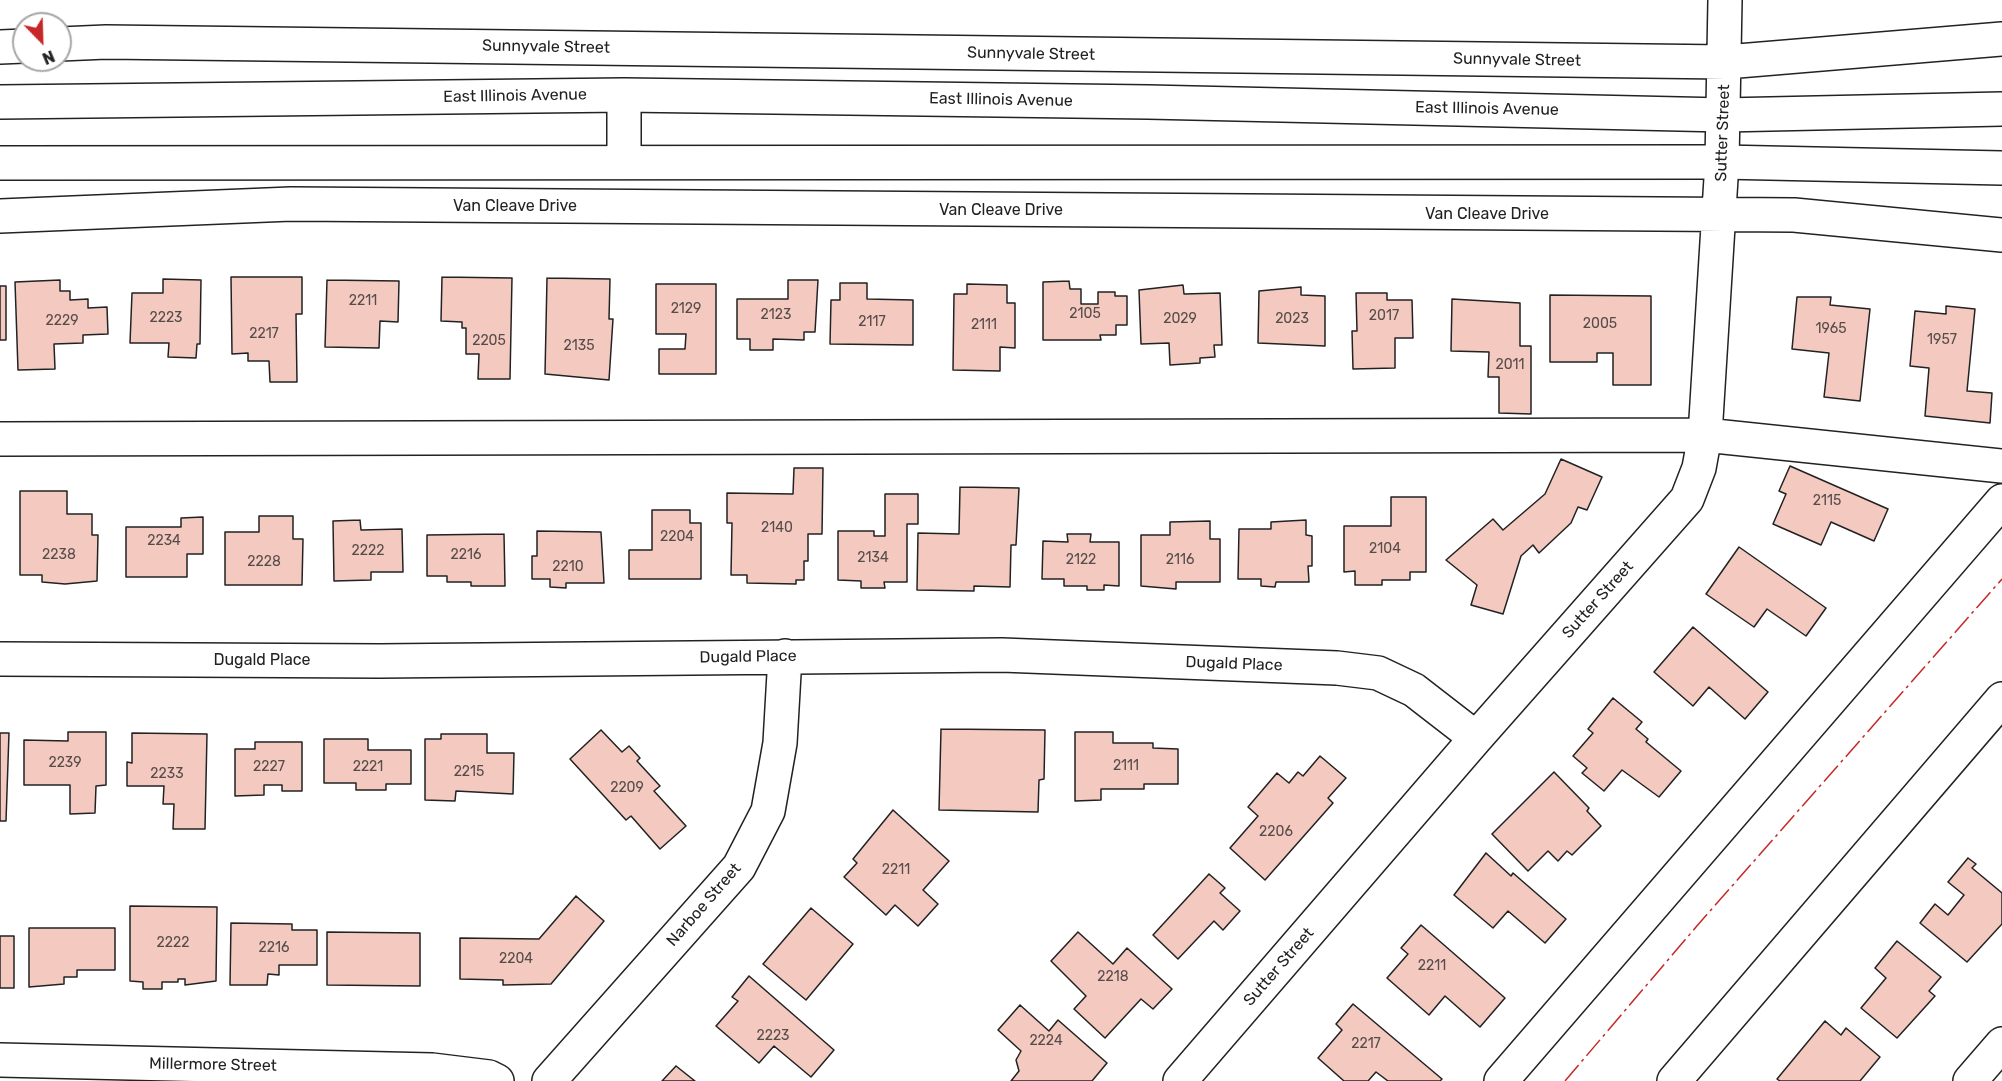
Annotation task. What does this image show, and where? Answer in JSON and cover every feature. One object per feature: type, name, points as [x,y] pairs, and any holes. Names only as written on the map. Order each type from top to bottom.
[{"type":"street","name":"Sutter Street","points":[[1180,1081],[1476,738],[1687,499],[1699,468],[1705,435],[1722,162],[1726,62],[1725,0]]},
{"type":"street","name":"Sunnyvale Street","points":[[72,43],[106,42],[1726,62],[2002,39]]},
{"type":"street","name":"East Illinois Avenue","points":[[0,102],[624,95],[1160,102],[1724,115],[2002,109]]},
{"type":"street","points":[[624,95],[624,162]]},
{"type":"street","points":[[0,163],[1722,162],[2002,168]]},
{"type":"street","name":"Van Cleave Drive","points":[[0,216],[291,204],[1794,215],[2002,235]]},
{"type":"street","points":[[0,439],[1705,435],[2002,466]]},
{"type":"street","points":[[1501,1081],[2002,501]]},
{"type":"street","name":"Dugald Place","points":[[0,659],[380,661],[1002,655],[1347,669],[1378,673],[1414,690],[1476,738]]},
{"type":"street","name":"Narboe Street","points":[[549,1081],[739,867],[768,811],[780,743],[785,656]]},
{"type":"street","points":[[1674,1081],[2002,699]]},
{"type":"street","points":[[1970,1081],[2002,1044]]},
{"type":"street","name":"Millermore Street","points":[[0,1060],[432,1070],[489,1077],[497,1081]]},
{"type":"building","points":[[231,277],[302,277],[302,314],[296,314],[297,382],[270,382],[269,361],[248,361],[248,353],[232,354]]},
{"type":"building","points":[[442,277],[512,278],[510,379],[478,379],[479,354],[466,354],[466,328],[462,328],[462,322],[441,321]]},
{"type":"building","points":[[547,278],[610,279],[609,319],[613,319],[609,380],[545,374]]},
{"type":"building","points":[[163,279],[201,280],[200,344],[197,344],[196,358],[168,357],[169,343],[130,343],[132,293],[163,293]]},
{"type":"building","points":[[60,280],[60,291],[70,291],[70,300],[88,299],[88,308],[107,307],[108,334],[83,335],[83,343],[54,344],[55,369],[18,370],[15,282]]},
{"type":"building","points":[[327,280],[399,281],[398,322],[380,321],[379,348],[325,347]]},
{"type":"building","points":[[788,280],[818,280],[815,332],[804,332],[804,340],[773,339],[773,350],[750,350],[750,339],[737,339],[737,299],[788,299]]},
{"type":"building","points":[[1069,281],[1070,289],[1081,289],[1081,304],[1098,304],[1098,292],[1115,292],[1115,296],[1127,296],[1127,325],[1116,325],[1116,335],[1100,335],[1101,340],[1043,340],[1043,282]]},
{"type":"building","points":[[840,283],[867,283],[867,299],[913,300],[913,345],[830,344],[831,300],[840,300]]},
{"type":"building","points":[[656,284],[716,284],[716,374],[659,374],[659,349],[685,349],[686,334],[656,334]]},
{"type":"building","points":[[967,284],[1007,285],[1007,303],[1015,303],[1015,348],[1000,347],[1000,371],[953,370],[954,294],[967,294]]},
{"type":"building","points":[[1183,285],[1184,294],[1220,293],[1222,345],[1214,345],[1215,357],[1200,358],[1200,363],[1170,365],[1169,343],[1141,344],[1139,290]]},
{"type":"building","points":[[0,286],[6,286],[6,340],[0,340]]},
{"type":"building","points":[[1301,287],[1301,295],[1325,296],[1325,346],[1258,343],[1259,291]]},
{"type":"building","points":[[1356,293],[1387,293],[1387,300],[1412,300],[1413,338],[1395,338],[1395,368],[1353,369],[1352,331],[1357,331]]},
{"type":"building","points":[[1550,295],[1651,296],[1651,385],[1613,385],[1613,353],[1597,353],[1597,362],[1550,362]]},
{"type":"building","points":[[1797,297],[1831,297],[1830,305],[1870,309],[1860,401],[1824,397],[1829,353],[1792,349]]},
{"type":"building","points":[[1452,299],[1520,303],[1520,346],[1531,346],[1531,414],[1499,413],[1499,377],[1488,377],[1489,352],[1451,351]]},
{"type":"building","points":[[1946,306],[1975,309],[1967,391],[1992,393],[1990,423],[1925,416],[1929,368],[1910,366],[1915,311],[1946,314]]},
{"type":"building","points":[[1561,459],[1602,477],[1587,510],[1578,507],[1571,523],[1539,553],[1533,545],[1521,556],[1503,614],[1471,605],[1477,585],[1446,560],[1493,519],[1503,530],[1545,494]]},
{"type":"building","points":[[1790,466],[1888,509],[1874,541],[1831,522],[1821,545],[1773,524],[1786,494],[1779,491]]},
{"type":"building","points":[[794,468],[823,468],[822,534],[808,534],[808,561],[804,561],[804,580],[796,580],[796,584],[747,583],[747,575],[731,575],[732,523],[727,523],[727,493],[793,494]]},
{"type":"building","points":[[960,487],[1019,488],[1016,545],[1011,545],[1010,587],[974,586],[974,591],[917,590],[918,533],[959,534]]},
{"type":"building","points":[[20,491],[67,491],[67,514],[92,514],[92,535],[98,535],[97,581],[65,584],[42,582],[42,575],[20,575]]},
{"type":"building","points":[[885,494],[918,494],[918,524],[907,524],[907,582],[884,582],[885,588],[861,588],[861,581],[838,580],[838,531],[874,531],[874,536],[885,536]]},
{"type":"building","points":[[1391,497],[1426,497],[1426,572],[1410,572],[1410,580],[1382,580],[1382,585],[1355,585],[1355,571],[1344,572],[1344,526],[1391,526]]},
{"type":"building","points":[[652,510],[690,510],[690,523],[701,523],[701,579],[629,579],[629,550],[652,550]]},
{"type":"building","points":[[259,516],[293,516],[293,539],[303,539],[302,585],[225,585],[225,532],[259,532]]},
{"type":"building","points":[[203,517],[203,554],[187,554],[187,577],[126,577],[126,527],[181,527],[181,518]]},
{"type":"building","points":[[360,520],[361,530],[402,529],[403,572],[371,572],[371,580],[334,581],[333,521]]},
{"type":"building","points":[[1306,520],[1306,535],[1312,536],[1312,566],[1308,566],[1309,582],[1276,582],[1275,587],[1261,586],[1261,579],[1238,579],[1239,529],[1271,529],[1271,522]]},
{"type":"building","points":[[1210,521],[1210,539],[1220,539],[1220,582],[1176,582],[1176,589],[1141,586],[1141,535],[1170,535],[1170,522]]},
{"type":"building","points":[[537,531],[601,532],[604,583],[566,583],[566,588],[550,587],[550,579],[532,579],[532,556],[537,556]]},
{"type":"building","points":[[504,534],[505,586],[471,586],[471,582],[447,582],[447,576],[427,576],[427,535]]},
{"type":"building","points":[[1067,534],[1091,534],[1090,542],[1119,542],[1119,586],[1104,585],[1104,590],[1087,590],[1087,586],[1064,586],[1064,579],[1042,579],[1043,541],[1068,542]]},
{"type":"building","points":[[1739,547],[1826,608],[1806,636],[1767,609],[1754,627],[1706,594]]},
{"type":"building","points":[[1693,627],[1768,692],[1745,719],[1709,687],[1693,706],[1654,672]]},
{"type":"building","points":[[1613,698],[1642,722],[1636,729],[1648,739],[1646,742],[1681,771],[1659,797],[1622,770],[1604,791],[1582,773],[1587,768],[1573,756],[1593,733],[1588,729]]},
{"type":"building","points":[[941,729],[1045,730],[1044,779],[1039,780],[1038,812],[939,810]]},
{"type":"building","points":[[601,730],[622,752],[629,746],[640,758],[637,761],[660,786],[654,791],[686,826],[660,849],[631,816],[626,820],[570,759]]},
{"type":"building","points":[[68,732],[106,732],[106,785],[96,786],[95,813],[70,814],[70,785],[24,785],[24,740],[68,741]]},
{"type":"building","points":[[1075,732],[1113,732],[1113,743],[1153,743],[1153,748],[1178,749],[1178,784],[1144,784],[1144,789],[1101,789],[1101,800],[1075,801]]},
{"type":"building","points":[[0,733],[9,733],[6,821],[0,821]]},
{"type":"building","points":[[132,733],[207,734],[205,829],[173,829],[174,804],[163,804],[164,786],[127,786],[127,762],[132,763]]},
{"type":"building","points":[[441,734],[487,734],[487,753],[514,753],[513,794],[456,791],[455,801],[425,800],[425,739],[441,739]]},
{"type":"building","points":[[324,739],[368,739],[368,750],[411,750],[411,784],[386,784],[386,790],[356,790],[356,783],[324,783]]},
{"type":"building","points":[[255,742],[302,742],[302,791],[282,791],[282,785],[264,785],[264,795],[235,796],[235,749],[255,749]]},
{"type":"building","points":[[1320,756],[1346,778],[1328,798],[1333,803],[1265,880],[1230,848],[1258,816],[1248,807],[1277,773],[1289,783],[1298,772],[1303,776]]},
{"type":"building","points":[[1554,772],[1589,808],[1587,811],[1601,826],[1572,855],[1567,851],[1558,861],[1548,851],[1528,871],[1492,834]]},
{"type":"building","points":[[893,810],[949,861],[923,890],[938,904],[918,926],[895,905],[886,915],[844,877],[857,863],[853,859]]},
{"type":"building","points":[[1486,853],[1511,876],[1513,873],[1566,919],[1545,943],[1508,911],[1493,928],[1454,895]]},
{"type":"building","points":[[1968,858],[1976,864],[1972,868],[2002,893],[2002,924],[1967,962],[1920,923],[1935,904],[1948,915],[1964,895],[1948,882]]},
{"type":"building","points":[[1209,874],[1225,888],[1220,893],[1240,911],[1223,930],[1214,921],[1178,959],[1153,935]]},
{"type":"building","points":[[576,896],[604,921],[551,984],[503,985],[503,980],[460,979],[460,938],[539,939]]},
{"type":"building","points":[[130,906],[217,907],[216,981],[185,985],[185,979],[178,979],[178,982],[162,982],[162,989],[143,989],[143,982],[130,981]]},
{"type":"building","points":[[811,908],[853,944],[806,1000],[763,964]]},
{"type":"building","points":[[231,923],[292,924],[292,930],[317,930],[317,965],[279,965],[279,975],[268,974],[267,985],[230,985]]},
{"type":"building","points":[[1421,925],[1505,998],[1480,1027],[1445,996],[1429,1015],[1387,978],[1408,954],[1401,948]]},
{"type":"building","points":[[29,928],[115,928],[115,970],[77,970],[77,977],[64,977],[64,984],[29,987]]},
{"type":"building","points":[[327,932],[420,933],[420,986],[327,985]]},
{"type":"building","points":[[1078,932],[1113,964],[1127,948],[1172,989],[1153,1009],[1141,999],[1105,1038],[1074,1009],[1086,996],[1051,961]]},
{"type":"building","points":[[0,936],[14,936],[14,988],[0,988]]},
{"type":"building","points":[[1897,941],[1941,977],[1929,991],[1935,996],[1897,1038],[1861,1008],[1886,978],[1875,968]]},
{"type":"building","points":[[749,976],[834,1050],[811,1077],[774,1046],[759,1063],[716,1026],[738,1001],[732,997]]},
{"type":"building","points":[[1353,1004],[1442,1079],[1440,1081],[1388,1081],[1376,1072],[1368,1081],[1344,1081],[1318,1058],[1342,1030],[1336,1024]]},
{"type":"building","points":[[1020,1005],[1049,1031],[1058,1020],[1107,1063],[1092,1081],[1011,1081],[1019,1071],[1016,1060],[1021,1051],[998,1030]]},
{"type":"building","points":[[1825,1021],[1841,1035],[1846,1028],[1880,1057],[1860,1081],[1780,1081],[1777,1079]]},
{"type":"building","points":[[676,1066],[695,1081],[662,1081]]},
{"type":"power","points":[[1565,1081],[1696,927],[2002,579]]}]
